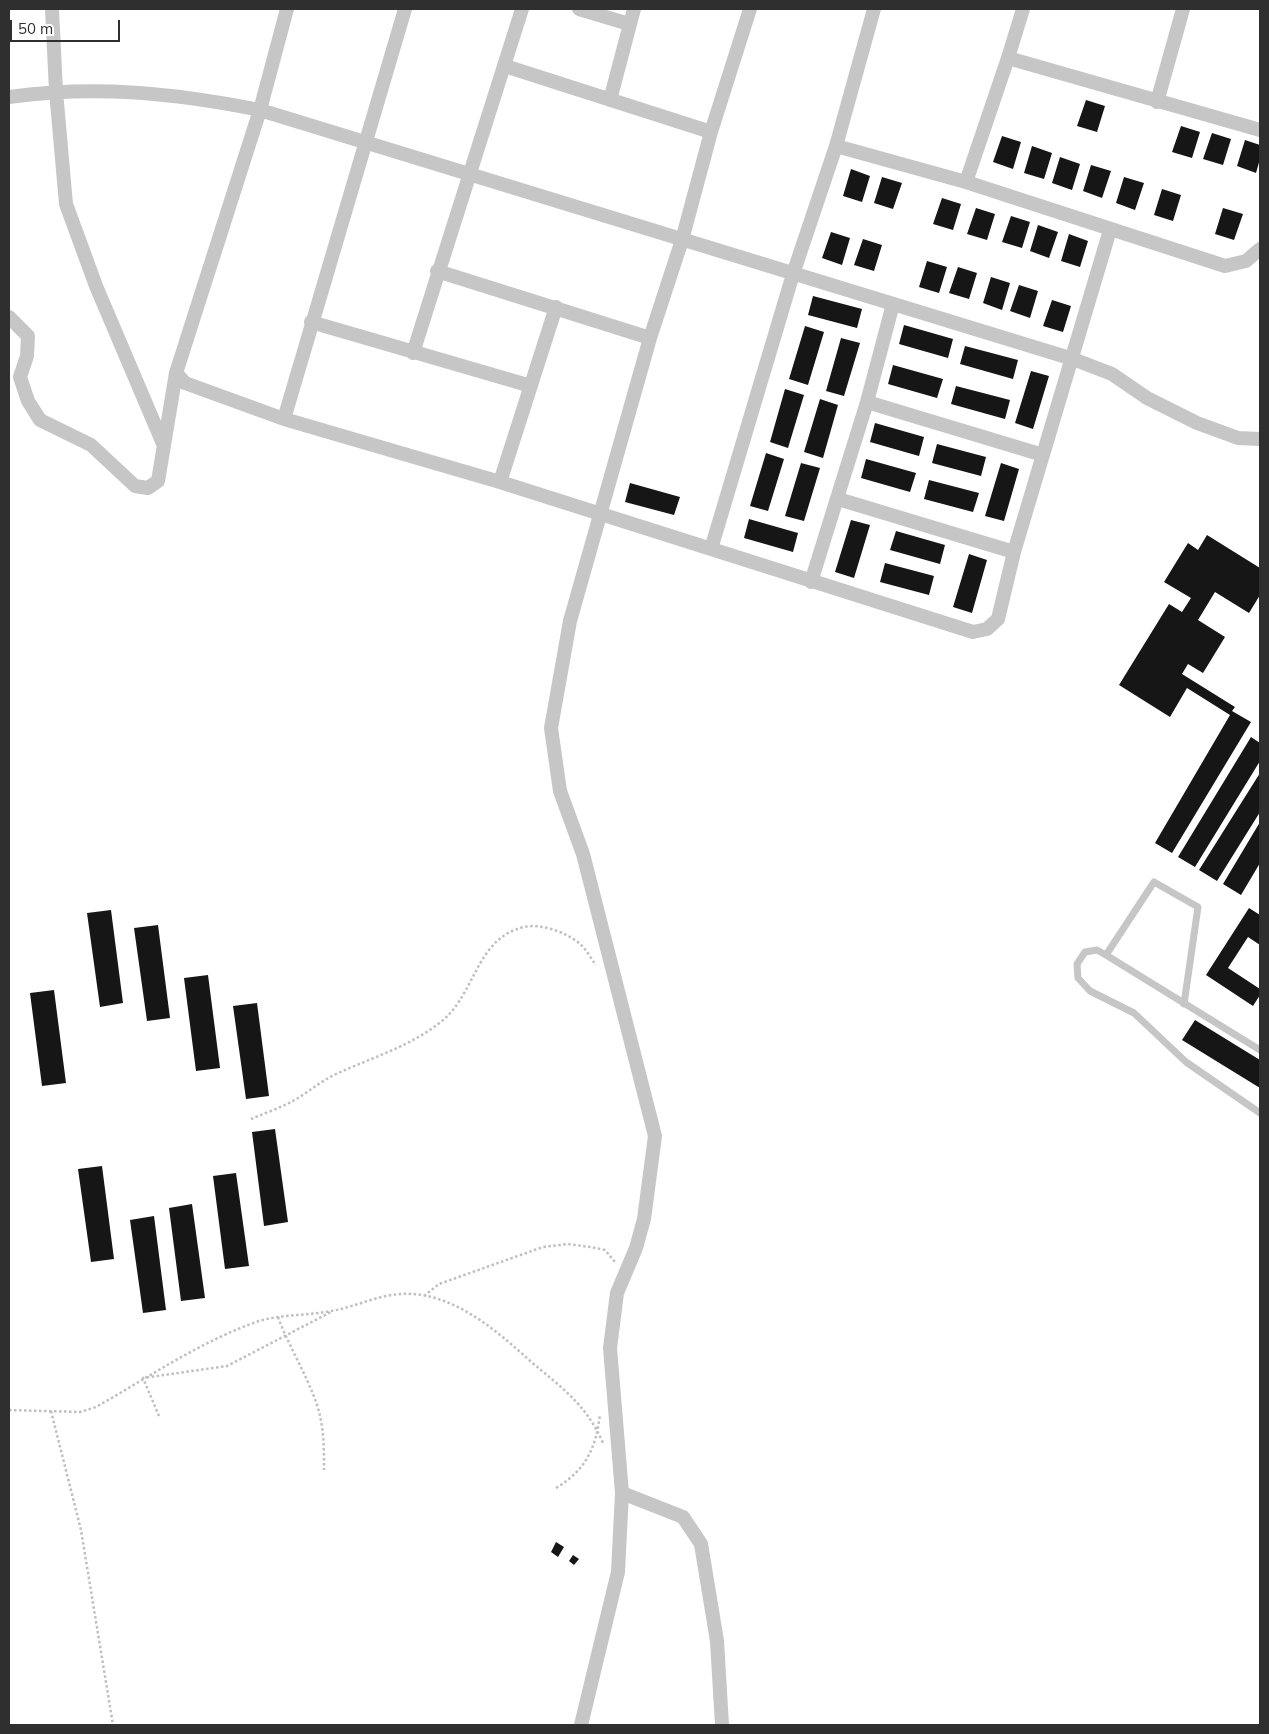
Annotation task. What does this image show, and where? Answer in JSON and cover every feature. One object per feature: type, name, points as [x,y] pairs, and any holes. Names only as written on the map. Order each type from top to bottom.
[{"type":"street","points":[[52,9],[56,91],[66,204],[96,286],[164,446]]},
{"type":"street","points":[[9,316],[28,336],[28,356],[20,377],[28,401],[40,420],[91,445],[135,486],[148,488],[158,481],[176,373],[260,110],[287,9]]},
{"type":"street","points":[[284,419],[311,322],[405,9]]},
{"type":"street","points":[[413,353],[437,271],[522,9]]},
{"type":"street","points":[[579,9],[629,24]]},
{"type":"street","points":[[610,100],[634,9]]},
{"type":"street","points":[[581,1725],[618,1572],[622,1493],[610,1348],[617,1293],[636,1248],[644,1219],[655,1136],[583,854],[560,791],[551,728],[570,621],[650,338],[682,240],[711,132],[750,9]]},
{"type":"street","points":[[711,549],[793,274],[836,146],[874,9]]},
{"type":"street","points":[[966,182],[1023,9]]},
{"type":"street","points":[[1157,102],[1183,9]]},
{"type":"street","points":[[1008,58],[1260,130]]},
{"type":"street","points":[[505,66],[711,132]]},
{"type":"street","points":[[9,97],[56,91],[142,92],[205,99],[260,110],[1073,360],[1112,374],[1147,398],[1197,423],[1238,438],[1260,439]]},
{"type":"street","points":[[836,146],[966,182],[1225,266],[1246,262],[1260,249]]},
{"type":"street","points":[[176,373],[185,383],[284,419],[500,482],[973,632],[987,629],[998,619],[1014,552],[1073,360],[1110,230]]},
{"type":"street","points":[[437,271],[650,338]]},
{"type":"street","points":[[811,582],[867,402],[892,304]]},
{"type":"street","points":[[500,482],[556,307]]},
{"type":"street","points":[[311,322],[531,386]]},
{"type":"street","points":[[867,402],[1043,455]]},
{"type":"street","points":[[838,499],[1014,552]]},
{"type":"street","points":[[622,1493],[683,1517],[701,1544],[717,1641],[722,1725]]},
{"type":"lane","points":[[1106,956],[1154,882],[1198,907],[1184,1004]]},
{"type":"lane","points":[[1260,1050],[1098,950],[1085,952],[1077,964],[1078,978],[1090,991],[1134,1014],[1186,1062],[1260,1113]]},
{"type":"path","points":[[251,1119],[290,1103],[333,1076],[398,1048],[424,1034],[443,1020],[456,1006],[488,949],[505,936],[525,927],[553,929],[580,944],[596,966]]},
{"type":"path","points":[[424,1296],[439,1284],[543,1246],[568,1244],[605,1250],[615,1259],[616,1266]]},
{"type":"path","points":[[9,1410],[80,1412],[96,1407],[192,1350],[257,1322],[278,1317],[332,1311],[386,1296],[410,1293],[440,1299],[460,1308],[503,1336],[563,1387],[590,1416],[606,1451]]},
{"type":"path","points":[[143,1378],[227,1366],[332,1311]]},
{"type":"path","points":[[278,1317],[317,1405],[324,1434],[324,1470]]},
{"type":"path","points":[[143,1378],[159,1416]]},
{"type":"path","points":[[51,1411],[81,1530],[113,1725]]},
{"type":"path","points":[[556,1488],[572,1478],[585,1463],[598,1432],[600,1413]]},
{"type":"building","points":[[1086,100],[1105,106],[1097,132],[1077,126]]},
{"type":"building","points":[[1181,126],[1200,132],[1192,158],[1172,152]]},
{"type":"building","points":[[1212,133],[1231,139],[1223,165],[1203,159]]},
{"type":"building","points":[[1002,136],[1021,142],[1013,169],[993,162]]},
{"type":"building","points":[[1245,140],[1260,145],[1260,159],[1256,173],[1237,166]]},
{"type":"building","points":[[1032,146],[1052,153],[1044,179],[1024,173]]},
{"type":"building","points":[[1060,157],[1080,164],[1072,190],[1052,183]]},
{"type":"building","points":[[1091,165],[1111,171],[1102,198],[1083,191]]},
{"type":"building","points":[[851,169],[870,176],[862,202],[843,196]]},
{"type":"building","points":[[882,177],[902,183],[893,209],[874,203]]},
{"type":"building","points":[[1124,177],[1144,183],[1135,210],[1116,203]]},
{"type":"building","points":[[1162,189],[1181,195],[1173,221],[1154,215]]},
{"type":"building","points":[[942,198],[961,204],[953,230],[933,224]]},
{"type":"building","points":[[976,208],[995,214],[987,240],[967,234]]},
{"type":"building","points":[[1223,208],[1243,214],[1234,240],[1215,234]]},
{"type":"building","points":[[1011,216],[1030,222],[1022,248],[1002,242]]},
{"type":"building","points":[[1038,225],[1058,232],[1049,258],[1030,251]]},
{"type":"building","points":[[831,232],[850,238],[842,265],[822,258]]},
{"type":"building","points":[[1069,234],[1088,241],[1080,267],[1061,261]]},
{"type":"building","points":[[863,239],[882,245],[874,271],[854,265]]},
{"type":"building","points":[[927,261],[947,267],[939,293],[919,287]]},
{"type":"building","points":[[958,267],[977,273],[969,299],[949,293]]},
{"type":"building","points":[[991,277],[1010,283],[1002,310],[983,303]]},
{"type":"building","points":[[1019,285],[1038,291],[1030,318],[1010,311]]},
{"type":"building","points":[[813,296],[862,309],[857,328],[808,315]]},
{"type":"building","points":[[1052,300],[1071,306],[1063,332],[1043,326]]},
{"type":"building","points":[[904,325],[953,339],[948,358],[899,344]]},
{"type":"building","points":[[805,326],[824,332],[808,385],[789,379]]},
{"type":"building","points":[[841,338],[860,343],[844,396],[826,391]]},
{"type":"building","points":[[965,346],[1018,360],[1013,379],[960,364]]},
{"type":"building","points":[[893,365],[943,379],[937,398],[888,384]]},
{"type":"building","points":[[1031,371],[1049,376],[1033,429],[1015,423]]},
{"type":"building","points":[[956,386],[1010,400],[1005,419],[951,404]]},
{"type":"building","points":[[785,389],[804,395],[788,448],[770,442]]},
{"type":"building","points":[[820,399],[838,405],[823,458],[804,452]]},
{"type":"building","points":[[875,423],[924,437],[919,456],[870,442]]},
{"type":"building","points":[[937,444],[986,457],[981,476],[932,463]]},
{"type":"building","points":[[766,453],[784,459],[768,511],[750,506]]},
{"type":"building","points":[[866,459],[916,473],[910,492],[861,478]]},
{"type":"building","points":[[801,463],[820,468],[804,521],[785,516]]},
{"type":"building","points":[[1001,463],[1019,469],[1004,521],[985,516]]},
{"type":"building","points":[[929,480],[979,493],[973,512],[924,499]]},
{"type":"building","points":[[630,483],[680,497],[674,515],[625,502]]},
{"type":"building","points":[[749,519],[798,533],[793,552],[744,538]]},
{"type":"building","points":[[851,520],[870,525],[854,578],[835,572]]},
{"type":"building","points":[[896,531],[945,545],[940,564],[890,550]]},
{"type":"building","points":[[1207,535],[1260,568],[1260,595],[1249,613],[1215,592],[1198,620],[1225,637],[1203,673],[1188,664],[1182,674],[1235,707],[1232,711],[1251,722],[1172,853],[1155,843],[1230,715],[1187,688],[1170,717],[1119,685],[1169,604],[1182,612],[1191,598],[1164,582],[1188,543],[1198,550]]},
{"type":"building","points":[[969,554],[987,560],[972,613],[953,607]]},
{"type":"building","points":[[885,563],[934,576],[929,595],[880,582]]},
{"type":"building","points":[[1251,737],[1260,743],[1260,761],[1195,867],[1178,857]]},
{"type":"building","points":[[1260,773],[1260,812],[1217,881],[1199,870]]},
{"type":"building","points":[[1260,822],[1260,863],[1241,895],[1223,884]]},
{"type":"building","points":[[1249,908],[1260,915],[1260,945],[1248,937],[1228,968],[1260,989],[1260,995],[1253,1006],[1206,975]]},
{"type":"building","points":[[111,910],[123,1003],[100,1007],[87,913]]},
{"type":"building","points":[[158,925],[170,1018],[147,1021],[134,928]]},
{"type":"building","points":[[208,975],[220,1068],[196,1071],[184,978]]},
{"type":"building","points":[[54,990],[66,1083],[42,1086],[30,993]]},
{"type":"building","points":[[257,1003],[269,1096],[246,1099],[233,1006]]},
{"type":"building","points":[[1195,1020],[1260,1060],[1260,1088],[1182,1040]]},
{"type":"building","points":[[275,1129],[288,1222],[264,1226],[252,1132]]},
{"type":"building","points":[[102,1166],[114,1259],[91,1262],[78,1169]]},
{"type":"building","points":[[236,1173],[249,1266],[225,1269],[213,1176]]},
{"type":"building","points":[[192,1204],[205,1298],[181,1301],[169,1208]]},
{"type":"building","points":[[154,1216],[166,1310],[143,1313],[130,1220]]},
{"type":"building","points":[[556,1542],[564,1547],[558,1557],[551,1552]]},
{"type":"building","points":[[573,1555],[579,1559],[574,1565],[569,1561]]}]
